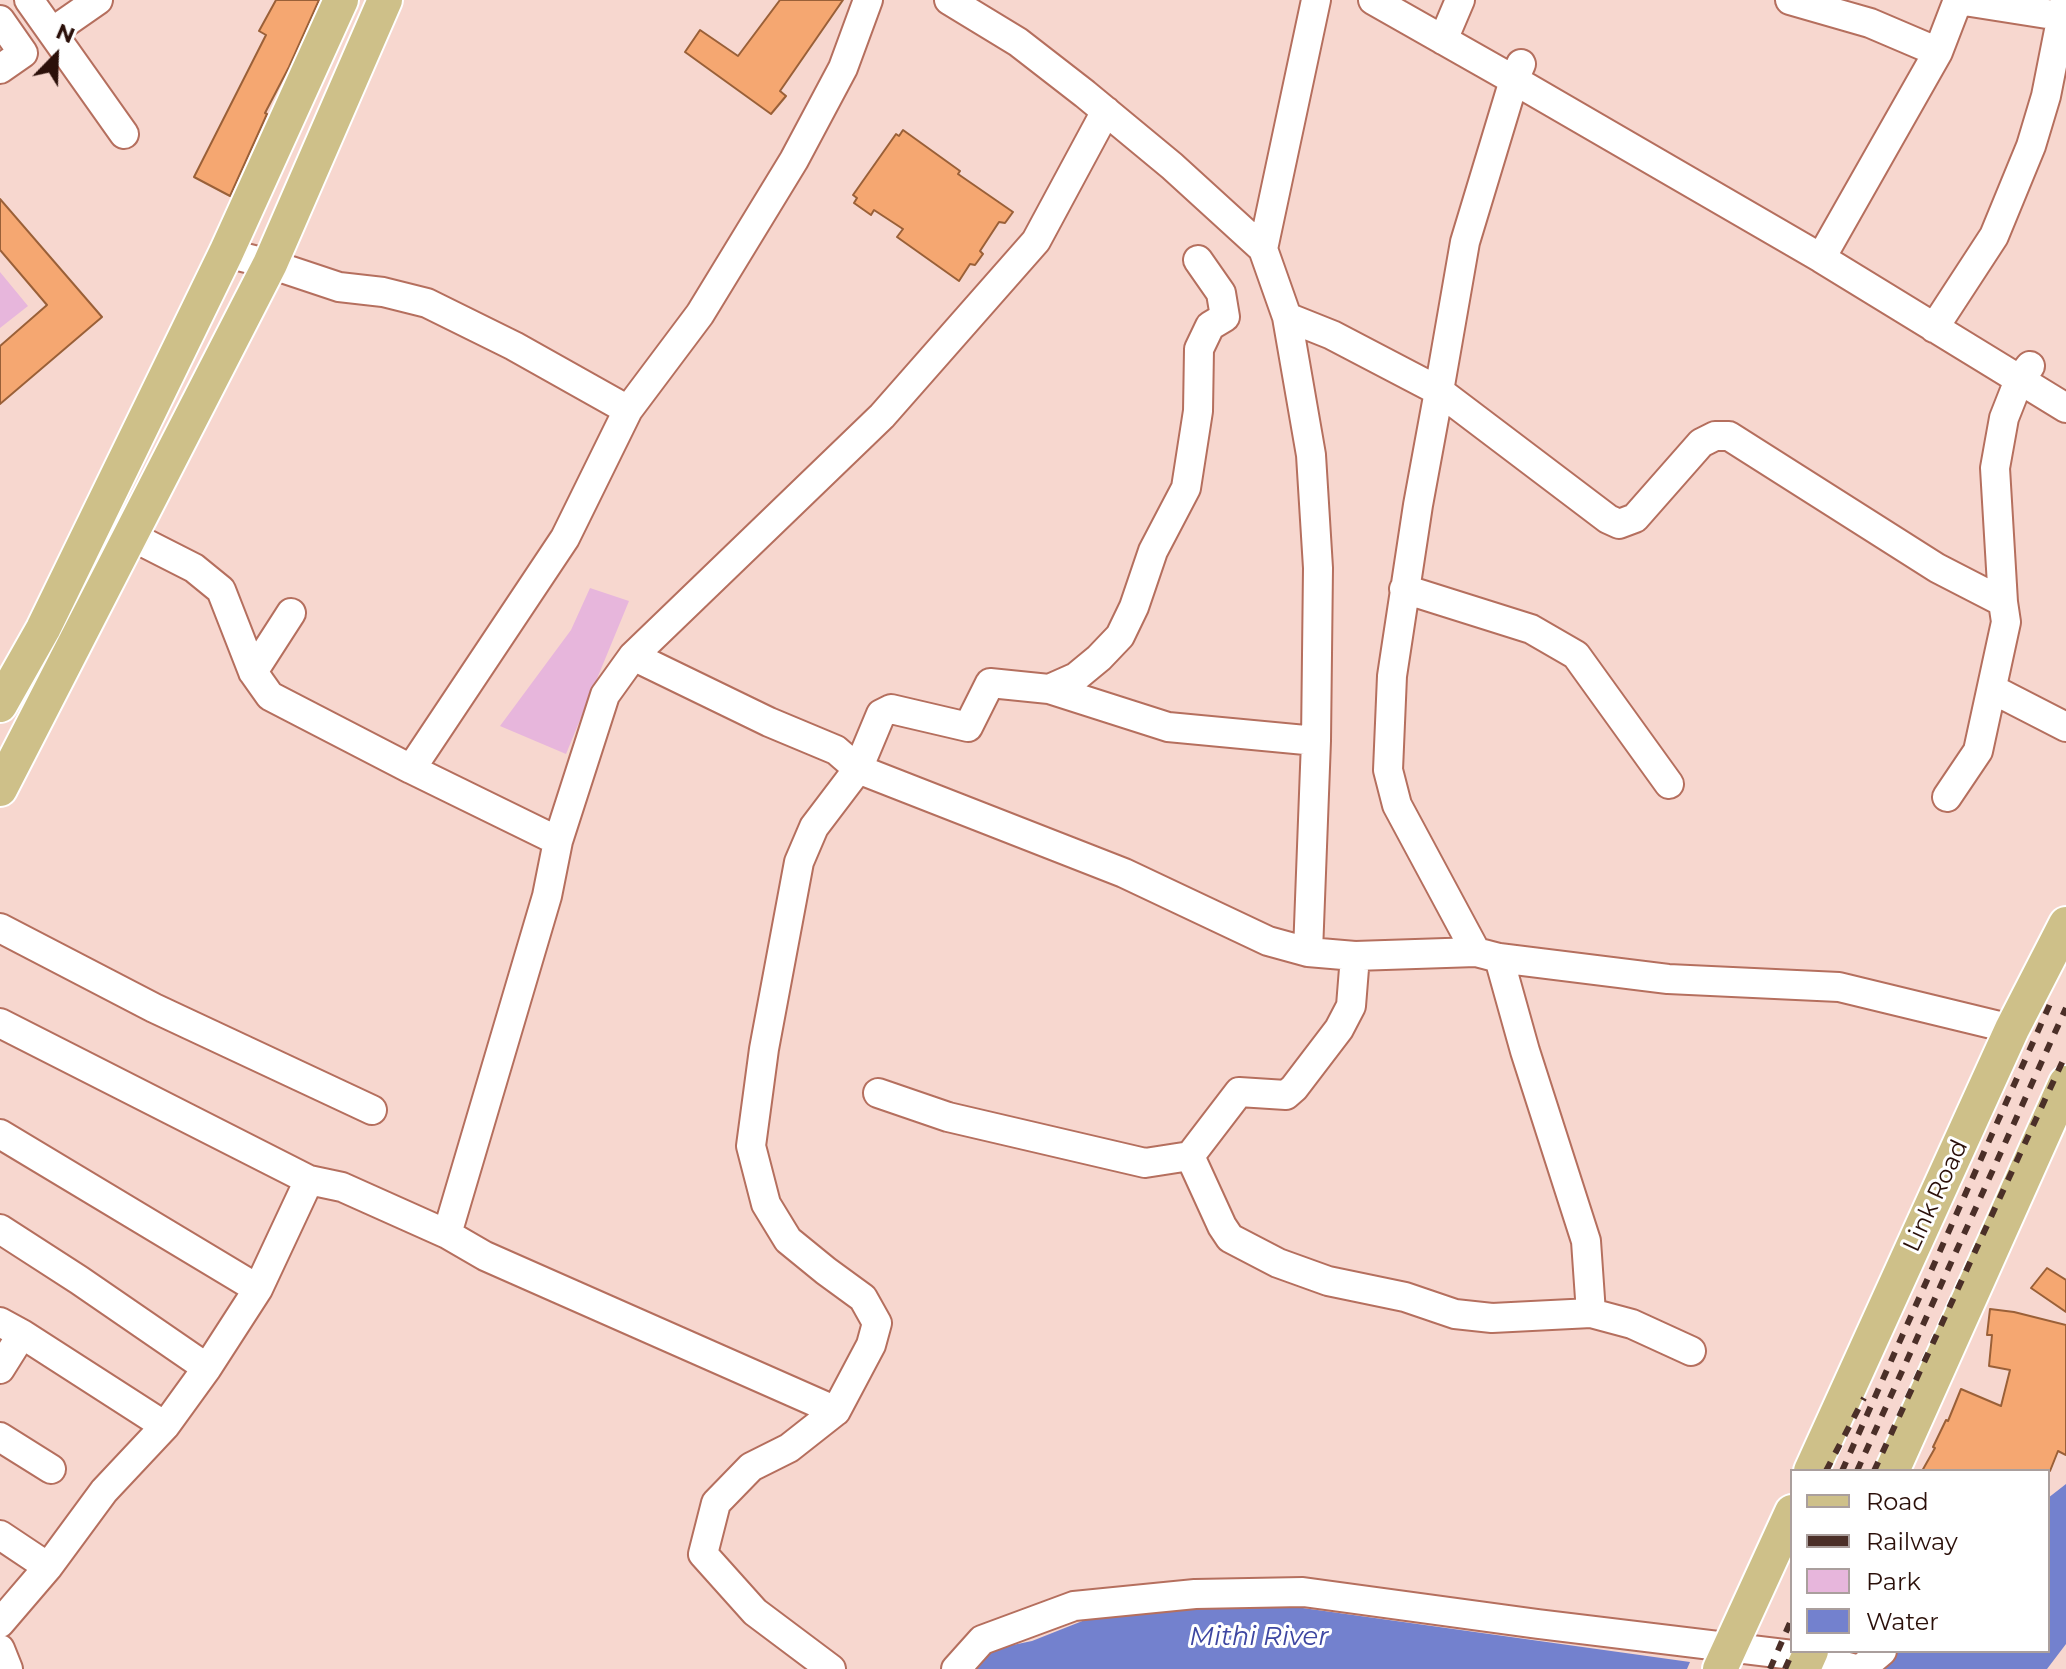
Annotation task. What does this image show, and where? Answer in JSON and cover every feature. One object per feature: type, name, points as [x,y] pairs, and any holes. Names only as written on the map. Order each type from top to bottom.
[{"type":"main road","points":[[0,705],[43,629],[226,253],[341,0]]},
{"type":"main road","points":[[0,789],[270,264],[385,0]]},
{"type":"main road","name":"Link Road","points":[[1812,1469],[2012,1029],[2066,924]]},
{"type":"main road","points":[[1893,1469],[2066,1083]]},
{"type":"main road","points":[[1726,1657],[1790,1516]]},
{"type":"street","points":[[29,0],[124,134]]},
{"type":"street","points":[[52,32],[98,0]]},
{"type":"street","points":[[411,769],[565,538],[628,410],[700,314],[794,160],[843,68],[868,0]]},
{"type":"street","points":[[949,0],[1018,42],[1106,111],[1263,249],[1287,317],[1311,455],[1318,568],[1316,741],[1308,952]]},
{"type":"street","points":[[1263,249],[1316,0]]},
{"type":"street","points":[[1373,0],[1452,21]]},
{"type":"street","points":[[1407,0],[1452,21],[1518,72],[1826,250],[2025,372],[2066,408]]},
{"type":"street","points":[[1790,0],[1870,23],[1938,52]]},
{"type":"street","points":[[1826,250],[1966,1],[2065,11],[2031,146],[1994,236],[1939,320]]},
{"type":"street","points":[[0,20],[23,53],[0,69]]},
{"type":"street","points":[[1518,72],[1465,242],[1404,589],[1392,676],[1388,770],[1397,805],[1487,955],[1525,1051],[1586,1241],[1591,1313]]},
{"type":"street","points":[[447,1234],[547,896],[558,841],[605,695],[633,656],[882,416],[1036,241],[1106,111]]},
{"type":"street","points":[[226,253],[339,287],[383,292],[427,303],[514,346],[628,410]]},
{"type":"street","points":[[1049,689],[1076,677],[1120,636],[1134,607],[1153,551],[1186,488],[1198,411],[1199,349],[1210,326],[1225,317],[1221,293],[1198,260]]},
{"type":"street","points":[[1287,317],[1332,335],[1439,391],[1608,519],[1619,524],[1635,518],[1701,443],[1715,436],[1729,436],[1937,568],[2003,602]]},
{"type":"street","points":[[2025,372],[2066,386]]},
{"type":"street","points":[[1947,797],[1978,751],[2006,622],[1995,468],[2004,418],[2025,372]]},
{"type":"street","points":[[96,521],[194,568],[221,590],[258,678],[270,696],[558,841]]},
{"type":"street","points":[[1404,589],[1531,629],[1576,655],[1669,784]]},
{"type":"street","points":[[258,678],[294,618]]},
{"type":"street","points":[[633,656],[769,722],[836,750],[858,769],[1124,873],[1268,941],[1308,952],[1355,956],[1487,955],[1668,979],[1839,987],[2012,1029]]},
{"type":"street","points":[[831,1669],[755,1612],[703,1554],[716,1503],[751,1467],[789,1448],[836,1411],[871,1345],[877,1323],[863,1298],[788,1240],[766,1204],[751,1146],[764,1049],[799,862],[814,827],[858,769],[881,714],[891,709],[968,727],[990,683],[1049,689],[1168,727],[1316,741]]},
{"type":"street","points":[[1992,689],[2066,727]]},
{"type":"street","points":[[0,928],[154,1008],[372,1110]]},
{"type":"street","points":[[878,1093],[948,1117],[1145,1163],[1190,1156],[1239,1092],[1286,1095],[1294,1088],[1339,1029],[1351,1006],[1355,956]]},
{"type":"street","points":[[0,1023],[309,1180],[342,1187],[447,1234],[485,1256],[836,1411]]},
{"type":"street","points":[[0,1134],[258,1289]]},
{"type":"street","points":[[1190,1156],[1230,1238],[1278,1263],[1328,1281],[1405,1297],[1455,1314],[1492,1318],[1591,1313],[1632,1324],[1691,1351]]},
{"type":"street","points":[[0,1623],[48,1567],[104,1491],[165,1426],[207,1368],[258,1289],[309,1180]]},
{"type":"street","points":[[0,1229],[207,1368]]},
{"type":"street","points":[[0,1369],[11,1328],[165,1426]]},
{"type":"street","points":[[0,1437],[51,1469]]},
{"type":"street","points":[[0,1535],[48,1567]]},
{"type":"street","points":[[956,1669],[982,1640],[1074,1606],[1195,1594],[1303,1592],[1522,1622],[1726,1657],[1808,1659],[1859,1669],[1879,1653]]},
{"type":"street","points":[[0,1649],[8,1669]]},
{"type":"green space","points":[[0,272],[28,306],[0,328]]},
{"type":"green space","points":[[590,588],[629,601],[566,754],[500,726],[571,630]]},
{"type":"water","points":[[2066,1484],[2066,1644],[2047,1669],[1874,1669],[1886,1653],[2050,1653],[2050,1496]]},
{"type":"water","name":"Mithi River","points":[[1267,1603],[1690,1662],[1687,1669],[953,1669],[979,1652],[1032,1641],[1090,1618],[1206,1605]]},
{"type":"building","points":[[276,0],[319,0],[265,113],[230,196],[194,177],[266,35],[259,31]]},
{"type":"building","points":[[780,0],[843,0],[780,91],[786,96],[771,114],[685,52],[700,30],[738,56]]},
{"type":"building","points":[[903,130],[960,171],[958,174],[1013,212],[1005,223],[999,222],[980,251],[983,254],[975,265],[970,264],[959,281],[897,237],[903,229],[874,210],[871,215],[854,203],[857,198],[853,195],[896,134],[899,136]]},
{"type":"building","points":[[0,199],[102,317],[0,404],[0,346],[47,305],[0,250]]},
{"type":"building","points":[[2047,1268],[2066,1280],[2066,1312],[2031,1288]]},
{"type":"building","points":[[1990,1309],[2066,1325],[2066,1455],[2058,1451],[2050,1471],[1923,1469],[1961,1389],[2001,1406],[2010,1370],[1989,1366],[1992,1335],[1987,1335]]},
{"type":"railway","points":[[1843,1469],[2050,1004]]},
{"type":"railway","points":[[1858,1469],[2066,1008]]},
{"type":"railway","points":[[1875,1469],[2066,1054]]},
{"type":"railway","points":[[1827,1469],[1864,1398]]},
{"type":"railway","points":[[1770,1669],[1790,1623]]},
{"type":"railway","points":[[1785,1669],[1792,1653]]}]
